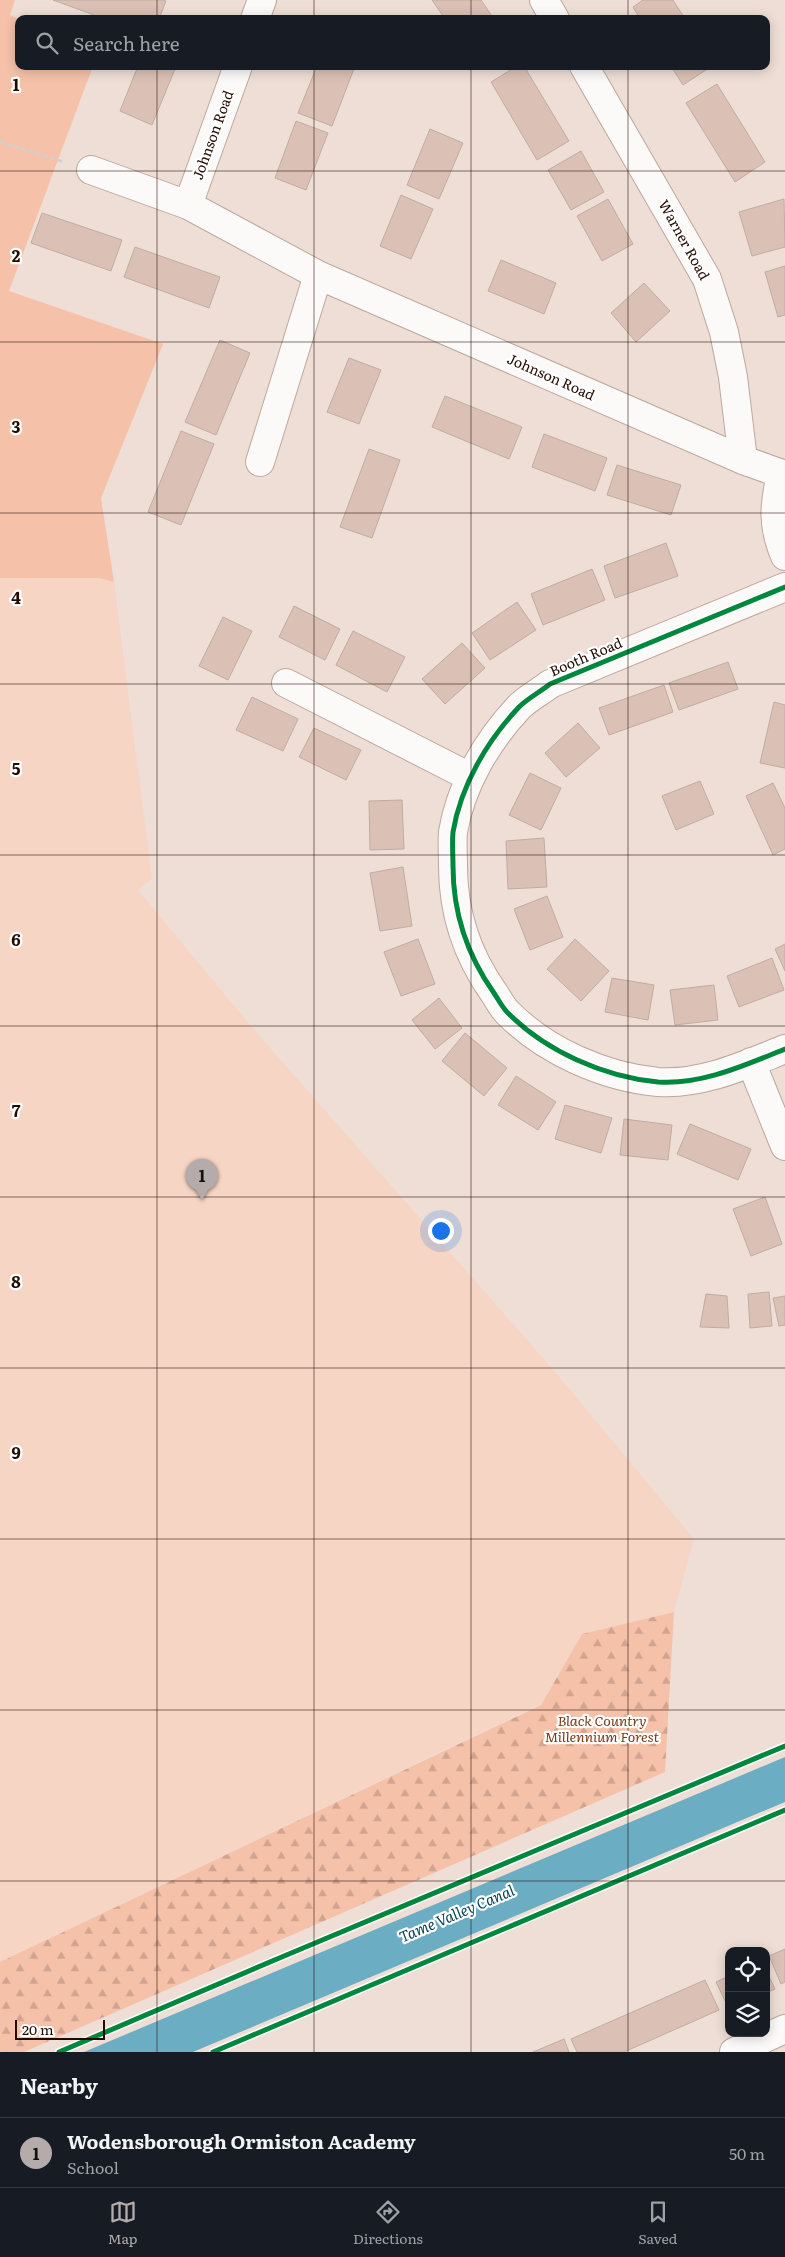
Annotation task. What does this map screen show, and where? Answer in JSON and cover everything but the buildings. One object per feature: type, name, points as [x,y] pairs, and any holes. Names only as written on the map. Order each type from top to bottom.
[{"type":"street","points":[[256,15],[262,0]]},
{"type":"street","points":[[544,0],[553,15]]},
{"type":"street","name":"Johnson Road","points":[[188,205],[237,70]]},
{"type":"street","name":"Warner Road","points":[[586,70],[707,279],[724,332],[733,377],[743,460]]},
{"type":"street","name":"Johnson Road","points":[[91,170],[188,205],[318,275],[743,460],[783,475]]},
{"type":"street","points":[[260,462],[318,275]]},
{"type":"street","points":[[783,475],[774,505],[779,542],[785,556]]},
{"type":"street","name":"Booth Road","points":[[785,587],[550,684],[520,706],[494,738],[470,777],[453,832],[453,877],[456,909],[469,951],[484,979],[506,1011],[538,1038],[582,1062],[617,1075],[659,1082],[687,1081],[721,1074],[785,1049]]},
{"type":"street","points":[[286,683],[470,777]]},
{"type":"street","points":[[751,1062],[785,1146]]},
{"type":"street","points":[[734,2052],[785,2029]]},
{"type":"path","points":[[0,142],[91,170]]},
{"type":"shaded area","points":[[0,578],[100,578],[114,582],[152,879],[138,890],[250,1025],[557,1374],[694,1539],[674,1612],[582,1634],[541,1704],[0,1962]]},
{"type":"green space","points":[[0,0],[15,0],[10,15],[15,17],[15,70],[92,70],[9,291],[163,344],[101,498],[114,582],[100,578],[0,578]]},
{"type":"green space","name":"Black Country Millennium Forest","points":[[674,1612],[665,1772],[24,2052],[0,2052],[0,1962],[541,1705],[582,1634]]},
{"type":"water","name":"Tame Valley Canal","points":[[785,1757],[785,1802],[193,2052],[84,2052]]},
{"type":"cycle path","points":[[785,587],[550,684],[526,701],[496,734],[477,765],[462,797],[453,832],[456,900],[463,932],[469,948],[484,979],[507,1012],[539,1039],[576,1060],[597,1068],[638,1079],[658,1082],[691,1080],[723,1073],[785,1049]]},
{"type":"cycle path","points":[[59,2052],[785,1746]]},
{"type":"cycle path","points":[[213,2052],[785,1810]]},
{"type":"place","name":"Wodensborough Ormiston Academy","points":[[202,1200]]}]
